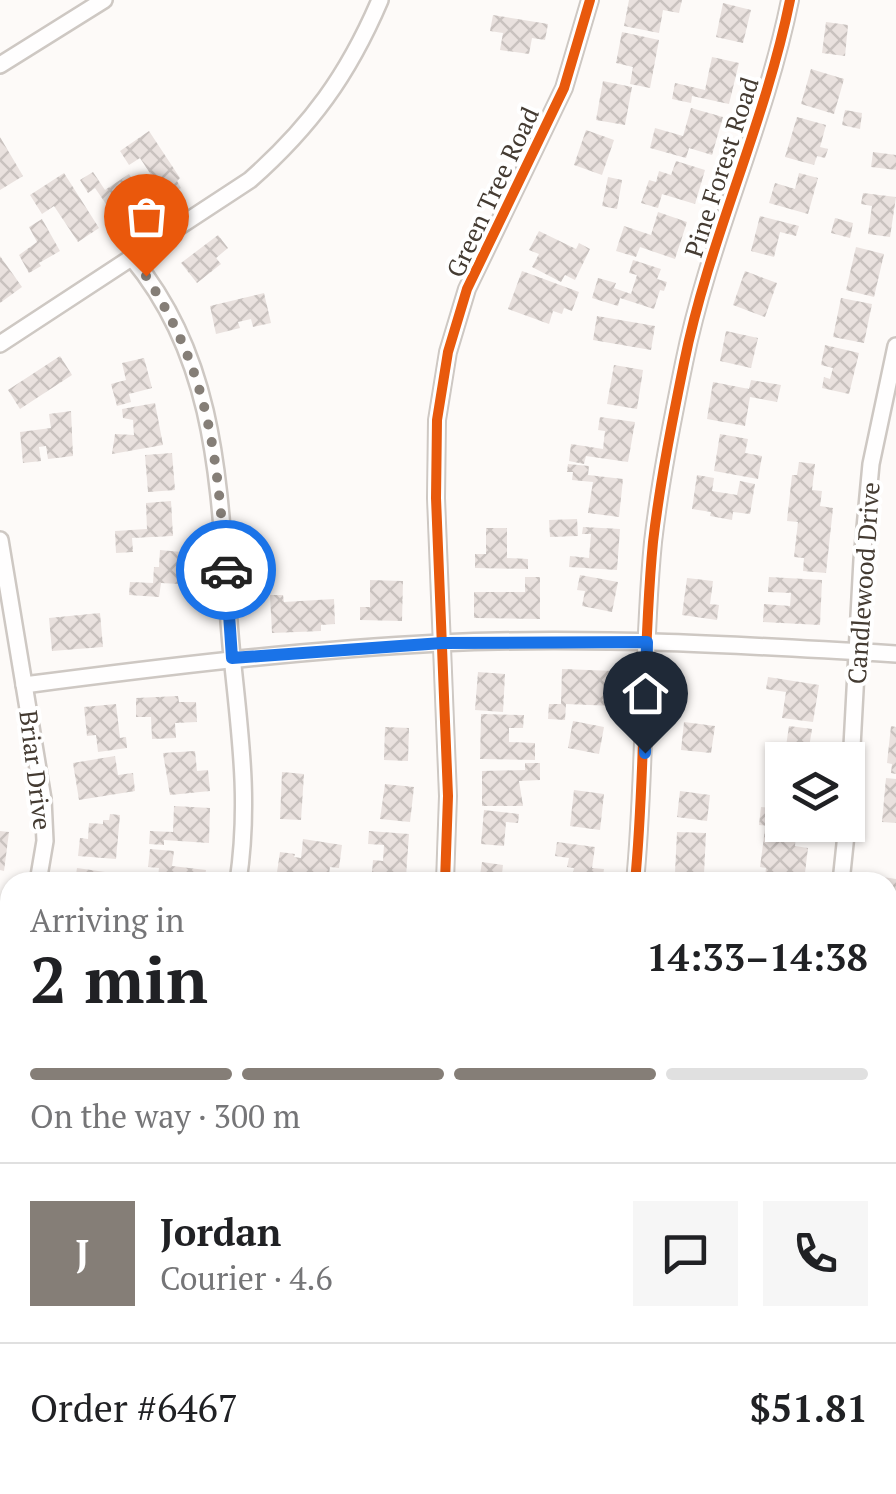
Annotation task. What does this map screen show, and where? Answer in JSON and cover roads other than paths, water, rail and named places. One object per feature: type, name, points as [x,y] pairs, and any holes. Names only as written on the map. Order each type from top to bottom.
[{"type":"street","points":[[0,65],[104,0]]},
{"type":"street","points":[[0,344],[250,180],[287,148],[320,110],[352,62],[380,0]]},
{"type":"street","name":"Green Tree Road","points":[[445,872],[448,796],[436,420],[448,352],[473,276],[564,88],[590,0]]},
{"type":"street","name":"Pine Forest Road","points":[[636,872],[653,543],[685,357],[720,233],[770,84],[790,0]]},
{"type":"street","points":[[132,258],[180,332],[208,412],[245,770],[239,872]]},
{"type":"street","name":"Candlewood Drive","points":[[853,742],[855,651],[872,464],[896,346]]},
{"type":"street","name":"Briar Drive","points":[[0,540],[43,799],[45,841],[40,872]]},
{"type":"street","points":[[24,685],[232,658],[442,643],[647,642],[896,654]]},
{"type":"street","name":"Candlewood Drive","points":[[842,872],[845,842]]}]
